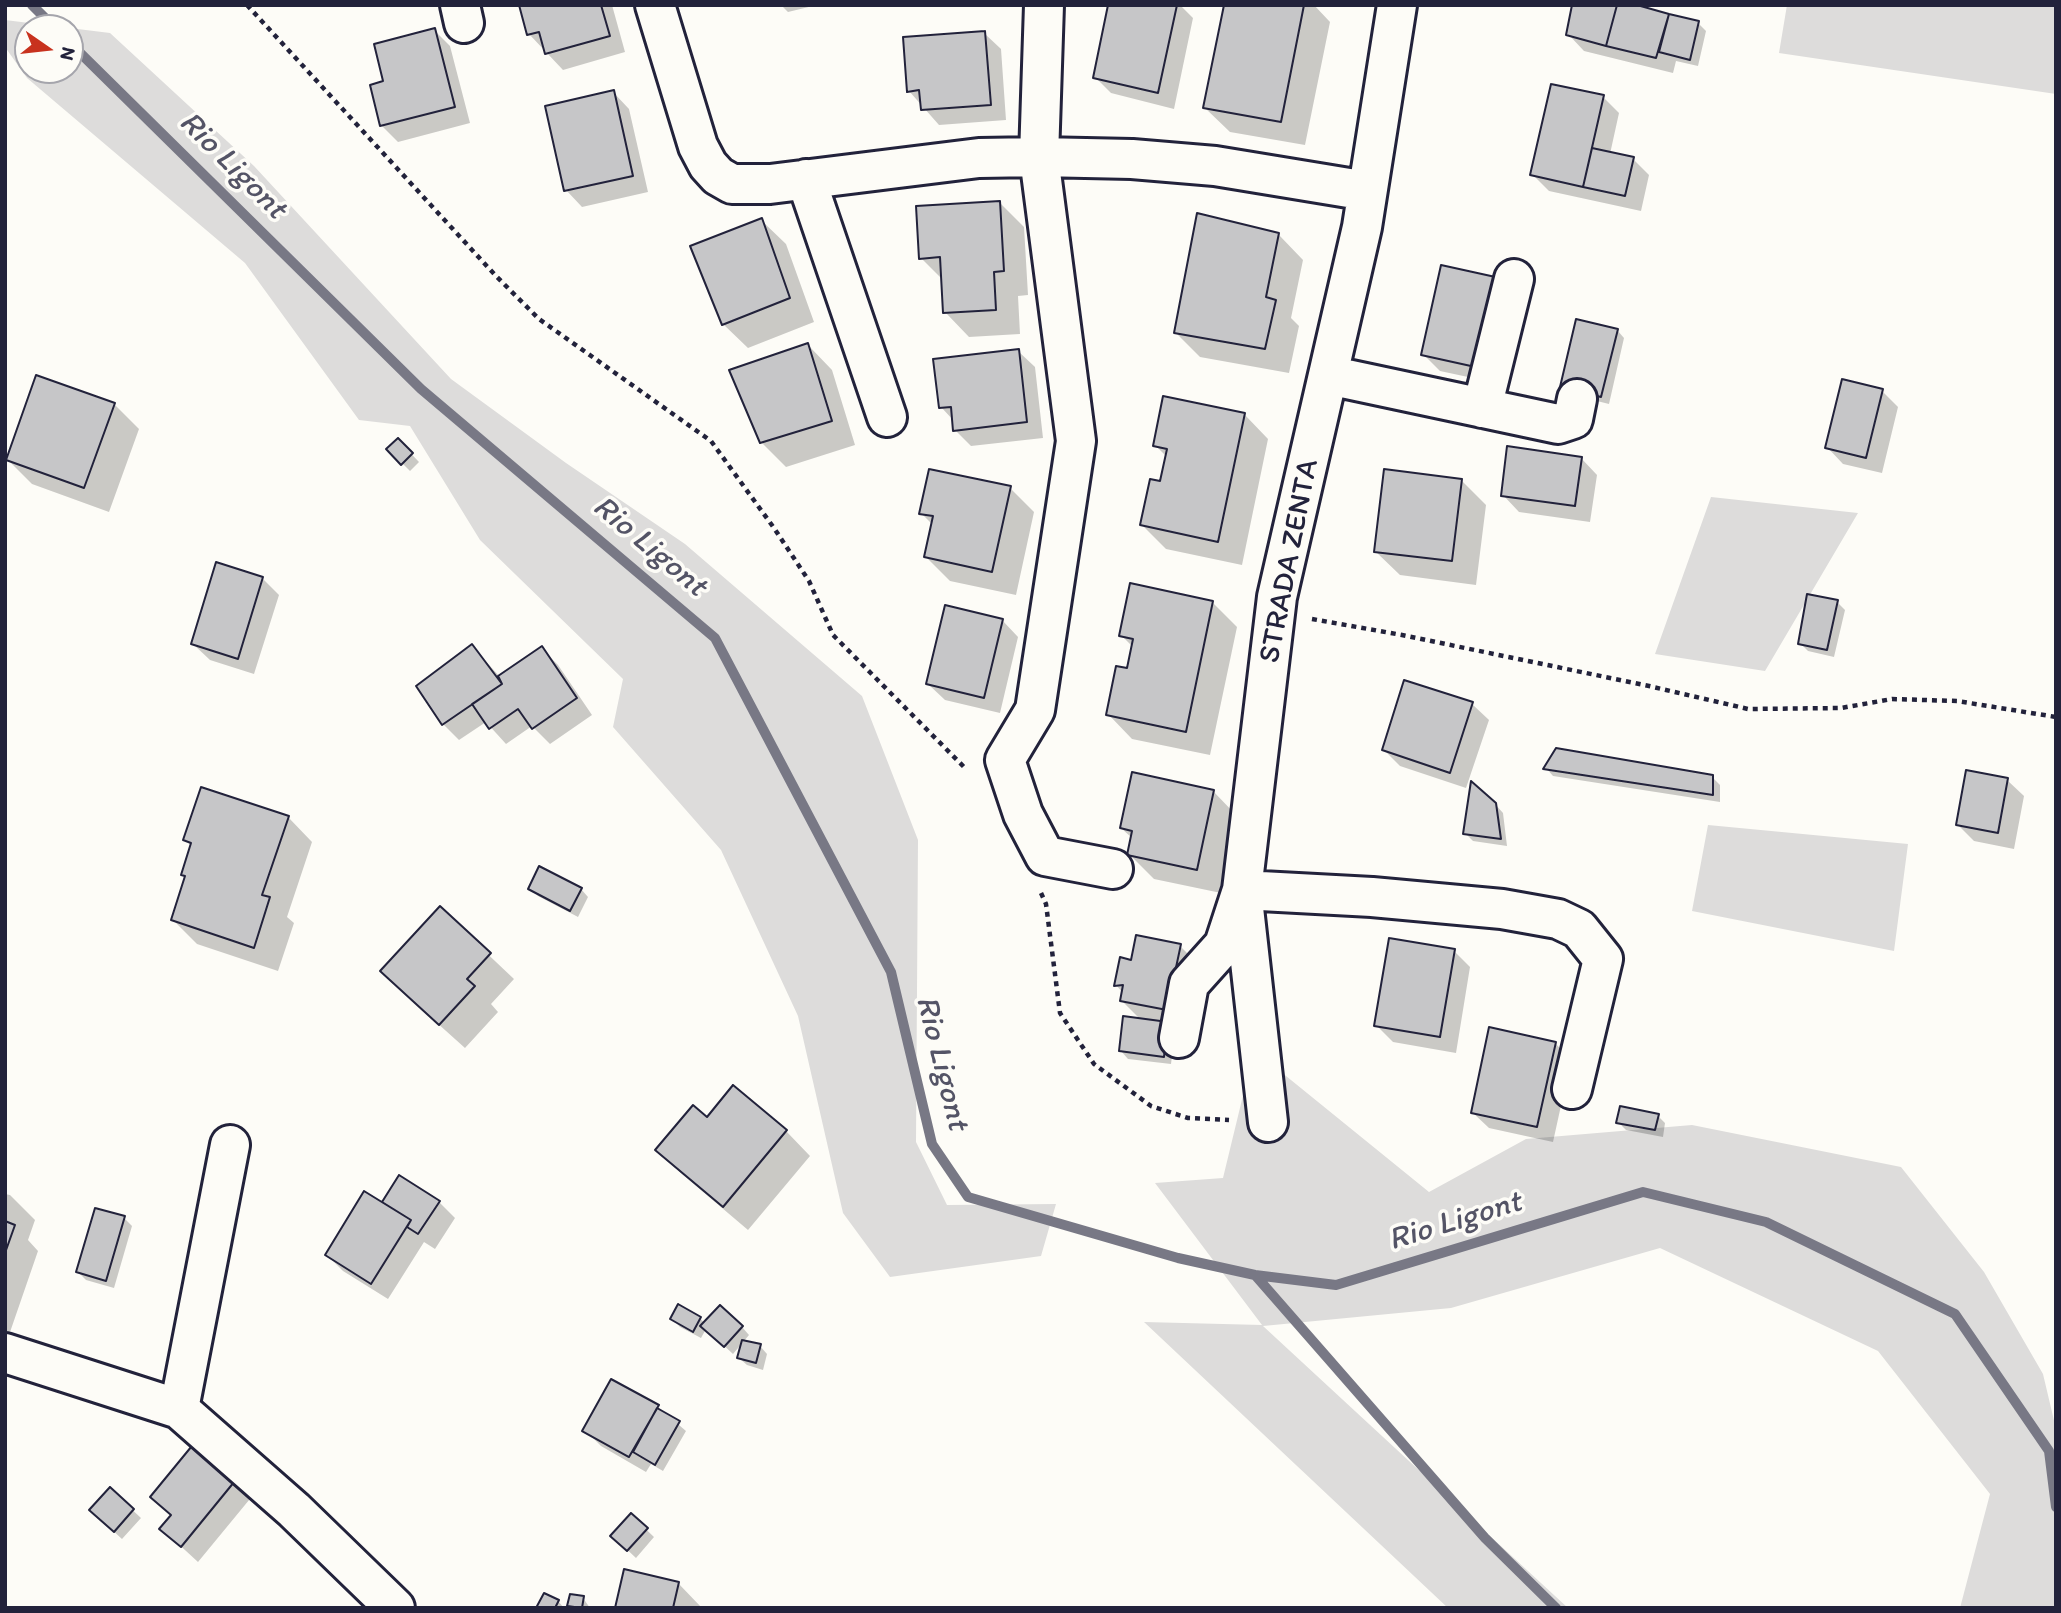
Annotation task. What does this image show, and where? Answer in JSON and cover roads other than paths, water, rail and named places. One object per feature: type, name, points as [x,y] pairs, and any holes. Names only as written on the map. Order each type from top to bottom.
[{"type":"street","points":[[655,5],[698,146],[708,165],[718,176],[732,184],[748,186],[806,180],[979,158],[1039,157],[1132,159],[1215,166],[1367,191]]},
{"type":"street","points":[[1044,5],[1039,157],[1076,441],[1035,710],[1005,760],[1023,814],[1045,856],[1113,869]]},
{"type":"street","name":"STRADA ZENTA","points":[[1268,1122],[1242,890],[1275,613],[1362,228],[1397,5]]},
{"type":"street","points":[[806,180],[887,417]]},
{"type":"street","points":[[1482,408],[1514,279]]},
{"type":"street","points":[[1328,375],[1558,424],[1573,419],[1577,399]]},
{"type":"street","points":[[1179,1038],[1189,984],[1224,945],[1242,890],[1372,897],[1502,909],[1558,919],[1579,929],[1603,959],[1572,1089]]},
{"type":"street","points":[[180,1409],[230,1145]]},
{"type":"street","points":[[5,1353],[180,1409],[294,1510],[395,1608]]},
{"type":"waterway","name":"Rio Ligont","points":[[32,5],[41,14]]},
{"type":"waterway","name":"Rio Ligont","points":[[84,57],[421,389],[715,638],[891,972],[932,1144],[968,1197],[1178,1258],[1255,1275],[1336,1285],[1643,1192],[1766,1222],[1955,1314],[2049,1451],[2056,1507]]},
{"type":"waterway","points":[[1255,1275],[1485,1538],[1556,1608]]}]
